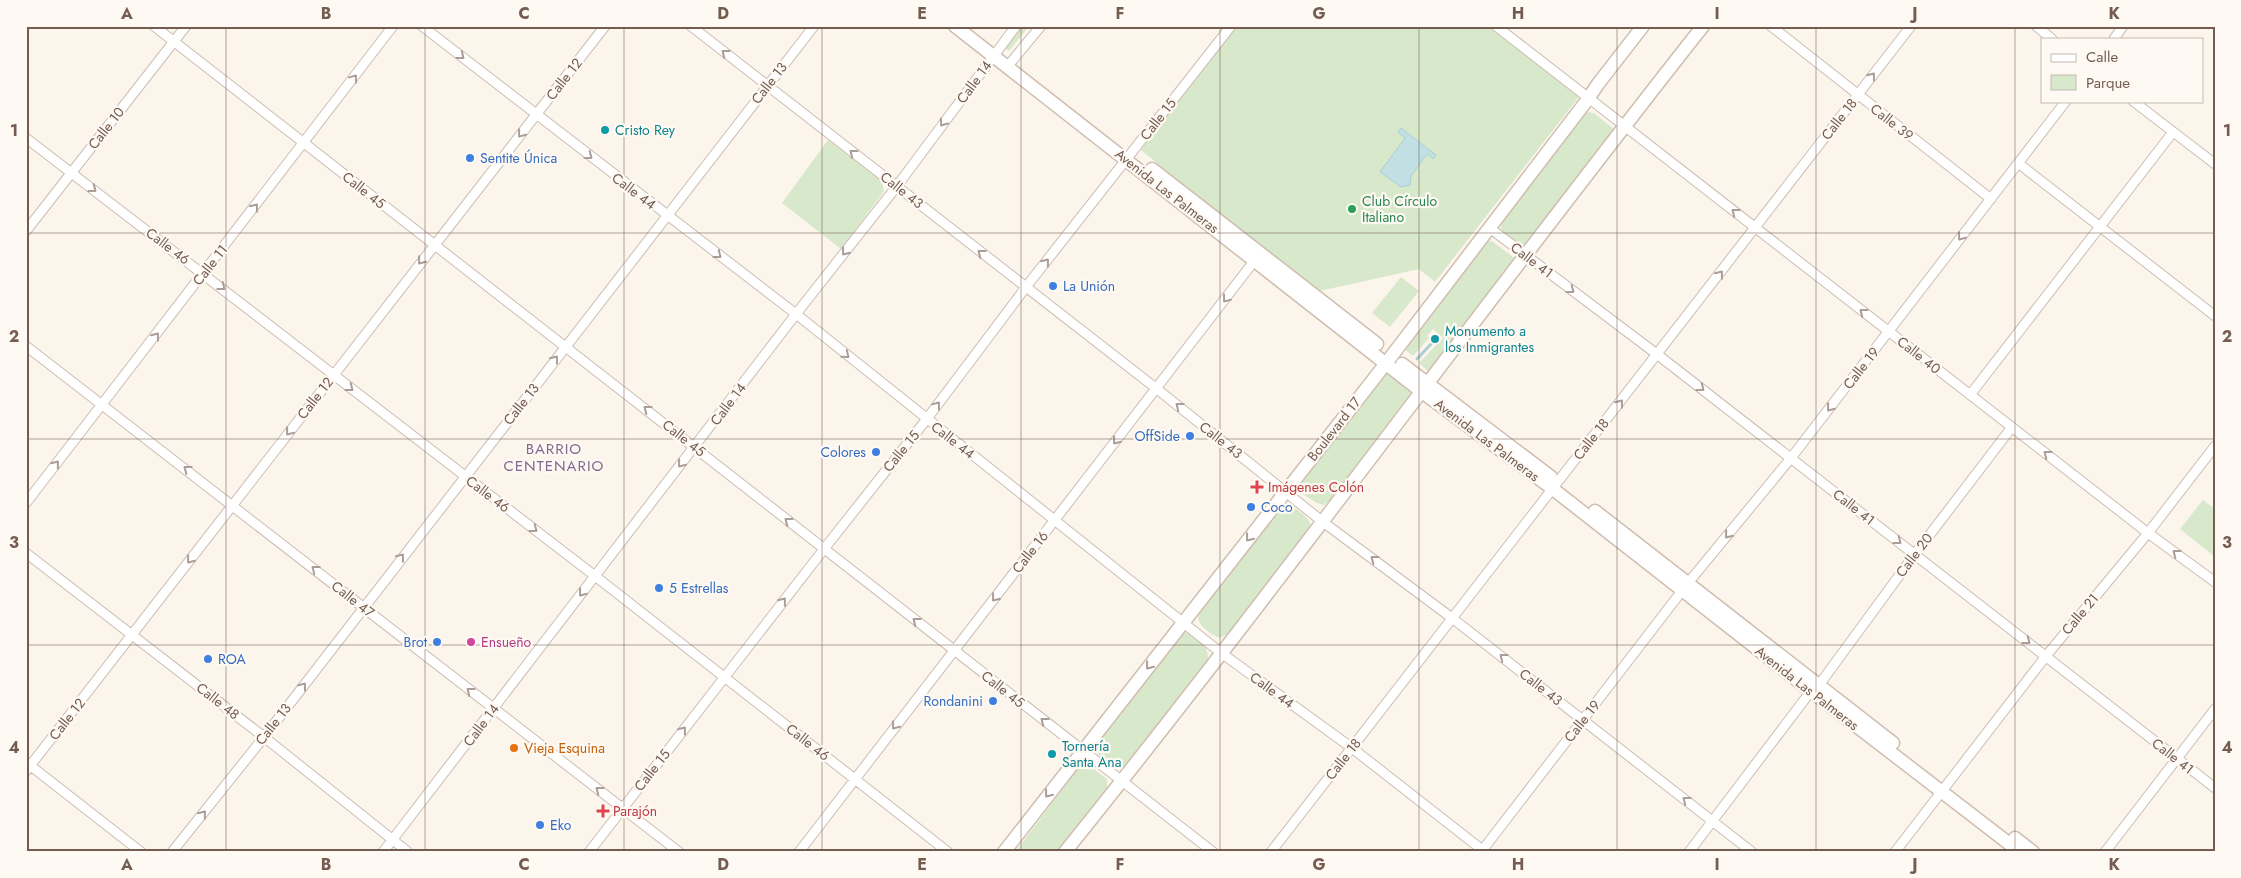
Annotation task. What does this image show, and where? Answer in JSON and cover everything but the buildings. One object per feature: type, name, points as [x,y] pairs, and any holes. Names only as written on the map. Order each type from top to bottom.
[{"type":"main road","name":"Avenida Las Palmeras","points":[[955,26],[995,52]]},
{"type":"main road","name":"Avenida Las Palmeras","points":[[968,26],[1010,64],[1425,388],[1555,486],[1944,787],[2033,852]]},
{"type":"main road","name":"Boulevard 17","points":[[1004,852],[1389,359],[1643,26]]},
{"type":"main road","points":[[1065,852],[1323,522],[1625,125],[1703,26]]},
{"type":"main road","name":"Avenida Las Palmeras","points":[[1944,787],[2020,852]]},
{"type":"street","name":"Calle 45","points":[[154,26],[695,446],[954,651],[1213,852]]},
{"type":"street","name":"Calle 10","points":[[26,231],[186,26]]},
{"type":"street","name":"Calle 11","points":[[26,503],[393,26]]},
{"type":"street","name":"Calle 44","points":[[422,26],[536,116],[796,314],[926,420],[1220,652],[1352,748],[1483,851]]},
{"type":"street","name":"Calle 12","points":[[28,767],[605,26]]},
{"type":"street","name":"Calle 43","points":[[690,26],[1157,389],[1323,522],[1452,618],[1752,852]]},
{"type":"street","name":"Calle 13","points":[[172,852],[264,737],[362,607],[814,26]]},
{"type":"street","name":"Calle 14","points":[[383,852],[796,314],[897,186],[1016,26]]},
{"type":"street","name":"Calle 14","points":[[1010,64],[1041,26]]},
{"type":"street","name":"Calle 15","points":[[589,852],[1230,26]]},
{"type":"street","name":"Calle 39","points":[[1771,26],[1991,199]]},
{"type":"street","name":"Calle 18","points":[[1271,852],[1658,355],[1911,26]]},
{"type":"street","points":[[2036,26],[2051,38]]},
{"type":"street","points":[[2115,38],[2123,26]]},
{"type":"street","points":[[1501,28],[1588,99]]},
{"type":"street","name":"Calle 40","points":[[1588,99],[1625,125],[2148,533],[2215,582]]},
{"type":"street","name":"Calle 19","points":[[1483,851],[1686,587],[1791,458],[2065,102]]},
{"type":"street","points":[[2134,102],[2215,164]]},
{"type":"street","points":[[1970,395],[2173,132]]},
{"type":"street","name":"Calle 46","points":[[26,138],[204,273],[948,852]]},
{"type":"street","points":[[2018,163],[2215,316]]},
{"type":"street","name":"Calle 41","points":[[1490,228],[1658,355],[2215,788]]},
{"type":"street","name":"Calle 16","points":[[799,852],[1258,256]]},
{"type":"street","name":"Calle 47","points":[[26,346],[233,504],[362,607],[679,852]]},
{"type":"street","name":"Calle 20","points":[[1689,852],[2012,428]]},
{"type":"street","name":"Calle 21","points":[[1895,852],[2046,656],[2148,533],[2215,446]]},
{"type":"street","name":"Calle 48","points":[[26,553],[264,737],[408,852]]},
{"type":"street","points":[[2105,852],[2215,709]]},
{"type":"street","points":[[28,767],[141,852]]},
{"type":"green space","points":[[1020,26],[1029,26],[1009,51],[1003,47]]},
{"type":"green space","name":"Club Círculo Italiano","points":[[1236,26],[1492,26],[1581,94],[1435,282],[1419,269],[1315,292],[1141,150]]},
{"type":"green space","points":[[1587,112],[1594,113],[1615,130],[1528,245],[1520,245],[1502,233],[1502,220]]},
{"type":"green space","points":[[828,140],[882,181],[884,191],[841,249],[782,203]]},
{"type":"green space","points":[[1492,241],[1513,257],[1515,261],[1430,373],[1419,363],[1443,338],[1433,329],[1427,336],[1429,338],[1413,356],[1404,349],[1485,242]]},
{"type":"green space","points":[[1401,277],[1419,291],[1390,327],[1372,313]]},
{"type":"green space","points":[[1387,372],[1412,390],[1410,397],[1331,499],[1324,505],[1317,503],[1300,492],[1299,482],[1383,373]]},
{"type":"green space","points":[[2203,500],[2215,509],[2215,557],[2180,529]]},
{"type":"green space","points":[[1283,505],[1295,508],[1303,514],[1310,524],[1308,533],[1228,634],[1219,638],[1202,626],[1198,619],[1198,614]]},
{"type":"green space","points":[[1182,632],[1192,634],[1201,640],[1208,654],[1208,659],[1124,767],[1112,767],[1098,754],[1097,741]]},
{"type":"green space","points":[[1080,766],[1090,766],[1107,779],[1107,789],[1060,852],[1015,852]]},
{"type":"water","points":[[1401,128],[1436,155],[1433,159],[1427,154],[1411,176],[1410,185],[1401,187],[1380,172],[1405,138],[1398,132]]},
{"type":"waterway","points":[[1417,359],[1431,344]]},
{"type":"place","name":"Cristo Rey","points":[[605,130]]},
{"type":"place","name":"Sentite Única","points":[[470,158]]},
{"type":"place","name":"Club Círculo Italiano","points":[[1352,209]]},
{"type":"place","name":"La Unión","points":[[1053,286]]},
{"type":"place","name":"Monumento a los Inmigrantes","points":[[1435,339]]},
{"type":"place","name":"OffSide","points":[[1190,436]]},
{"type":"place","name":"Colores","points":[[876,452]]},
{"type":"place","name":"Imágenes Colón","points":[[1257,487]]},
{"type":"place","name":"Coco","points":[[1251,507]]},
{"type":"place","name":"5 Estrellas","points":[[659,588]]},
{"type":"place","name":"Brot","points":[[437,642]]},
{"type":"place","name":"Ensueño","points":[[471,642]]},
{"type":"place","name":"ROA","points":[[208,659]]},
{"type":"place","name":"Rondanini","points":[[993,701]]},
{"type":"place","name":"Vieja Esquina","points":[[514,748]]},
{"type":"place","name":"Tornería Santa Ana","points":[[1052,754]]},
{"type":"place","name":"Parajón","points":[[603,811]]},
{"type":"place","name":"Eko","points":[[540,825]]},
{"type":"district","name":"BARRIO CENTENARIO","points":[[554,458]]}]
